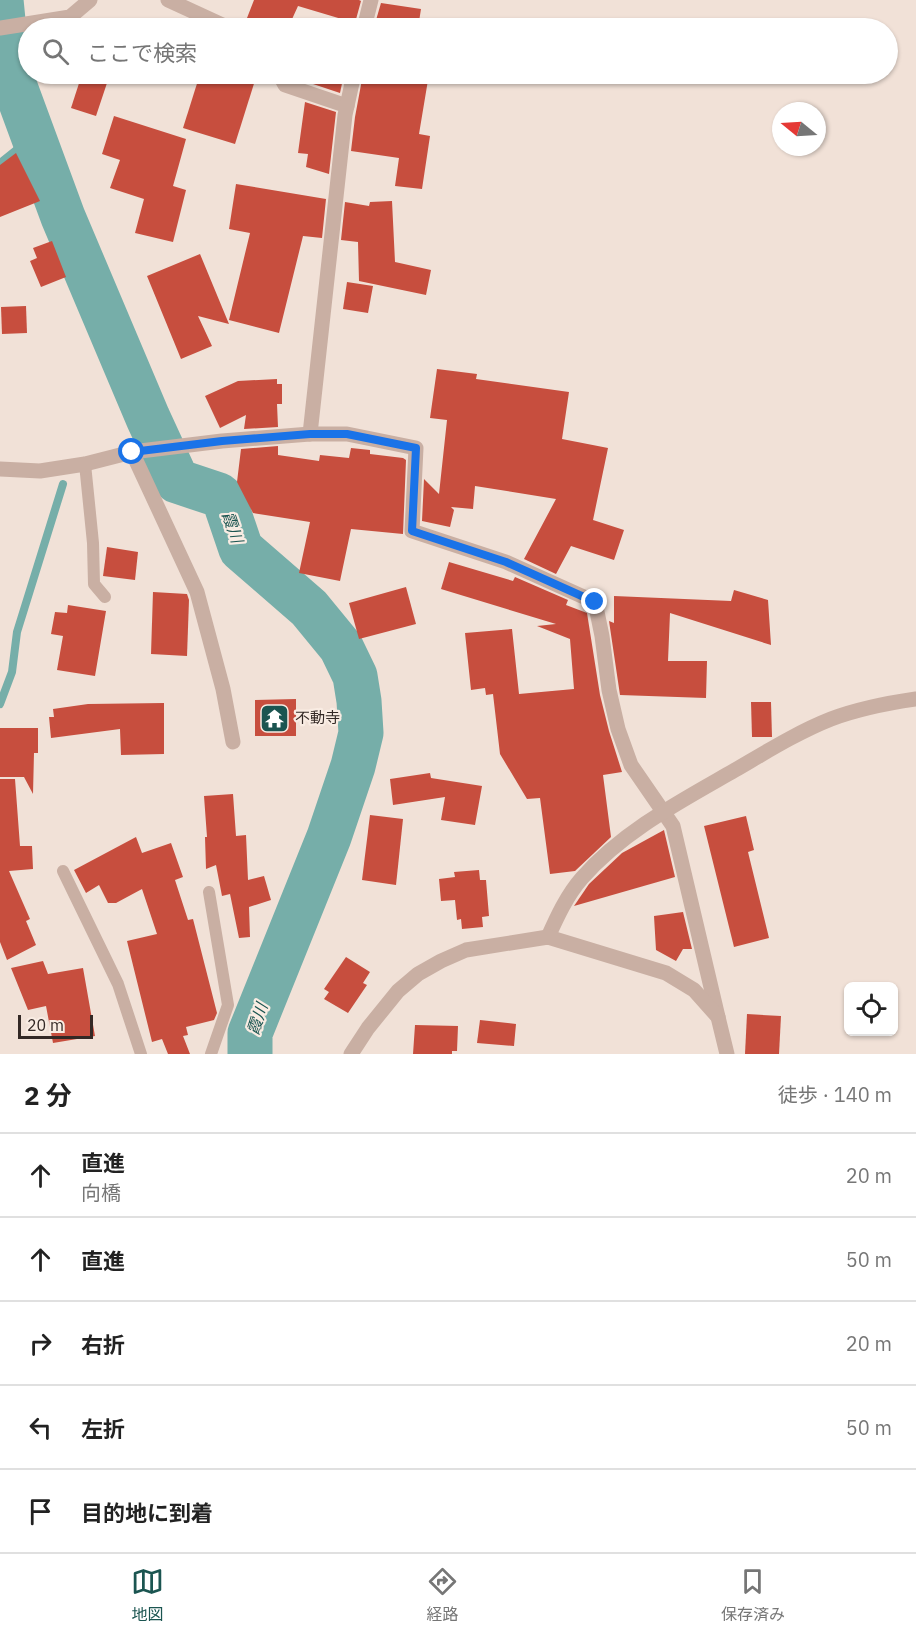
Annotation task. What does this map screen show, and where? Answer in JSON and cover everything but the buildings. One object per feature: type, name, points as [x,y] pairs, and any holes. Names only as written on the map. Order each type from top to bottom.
[{"type":"street","points":[[64,18],[70,17],[90,0]]},
{"type":"street","points":[[168,0],[207,18]]},
{"type":"street","points":[[366,18],[371,0]]},
{"type":"street","points":[[0,28],[18,25]]},
{"type":"street","points":[[284,84],[347,106]]},
{"type":"street","points":[[310,434],[347,106],[352,84]]},
{"type":"street","points":[[0,469],[40,471],[137,452],[222,441],[310,434],[347,434],[416,448],[412,531],[506,562],[595,602],[609,690],[618,729],[631,765],[673,826],[727,1054]]},
{"type":"street","points":[[137,452],[197,592],[223,689],[233,742]]},
{"type":"street","points":[[548,937],[558,915],[581,879],[614,848],[663,812],[773,748],[832,719],[890,703],[916,699]]},
{"type":"street","points":[[351,1054],[368,1028],[398,991],[433,965],[466,950],[548,937],[666,973],[693,990],[718,1017]]},
{"type":"lane","points":[[85,464],[93,543],[94,584],[105,597]]},
{"type":"lane","points":[[63,871],[118,984],[141,1054]]},
{"type":"lane","points":[[209,892],[228,1005],[211,1054]]},
{"type":"waterway","name":"霞川","points":[[1,0],[6,51],[14,84],[63,217],[177,481],[219,495],[225,502],[241,549],[309,608],[341,647],[355,676],[361,733],[353,766],[329,837],[250,1033],[250,1054]]},
{"type":"waterway","points":[[0,163],[34,136]]},
{"type":"waterway","points":[[0,704],[12,672],[17,632],[63,484]]},
{"type":"place","name":"不動寺","points":[[274,718]]},
{"type":"route","points":[[132,452],[222,441],[310,434],[347,434],[416,448],[412,531],[506,562],[595,602]]}]
